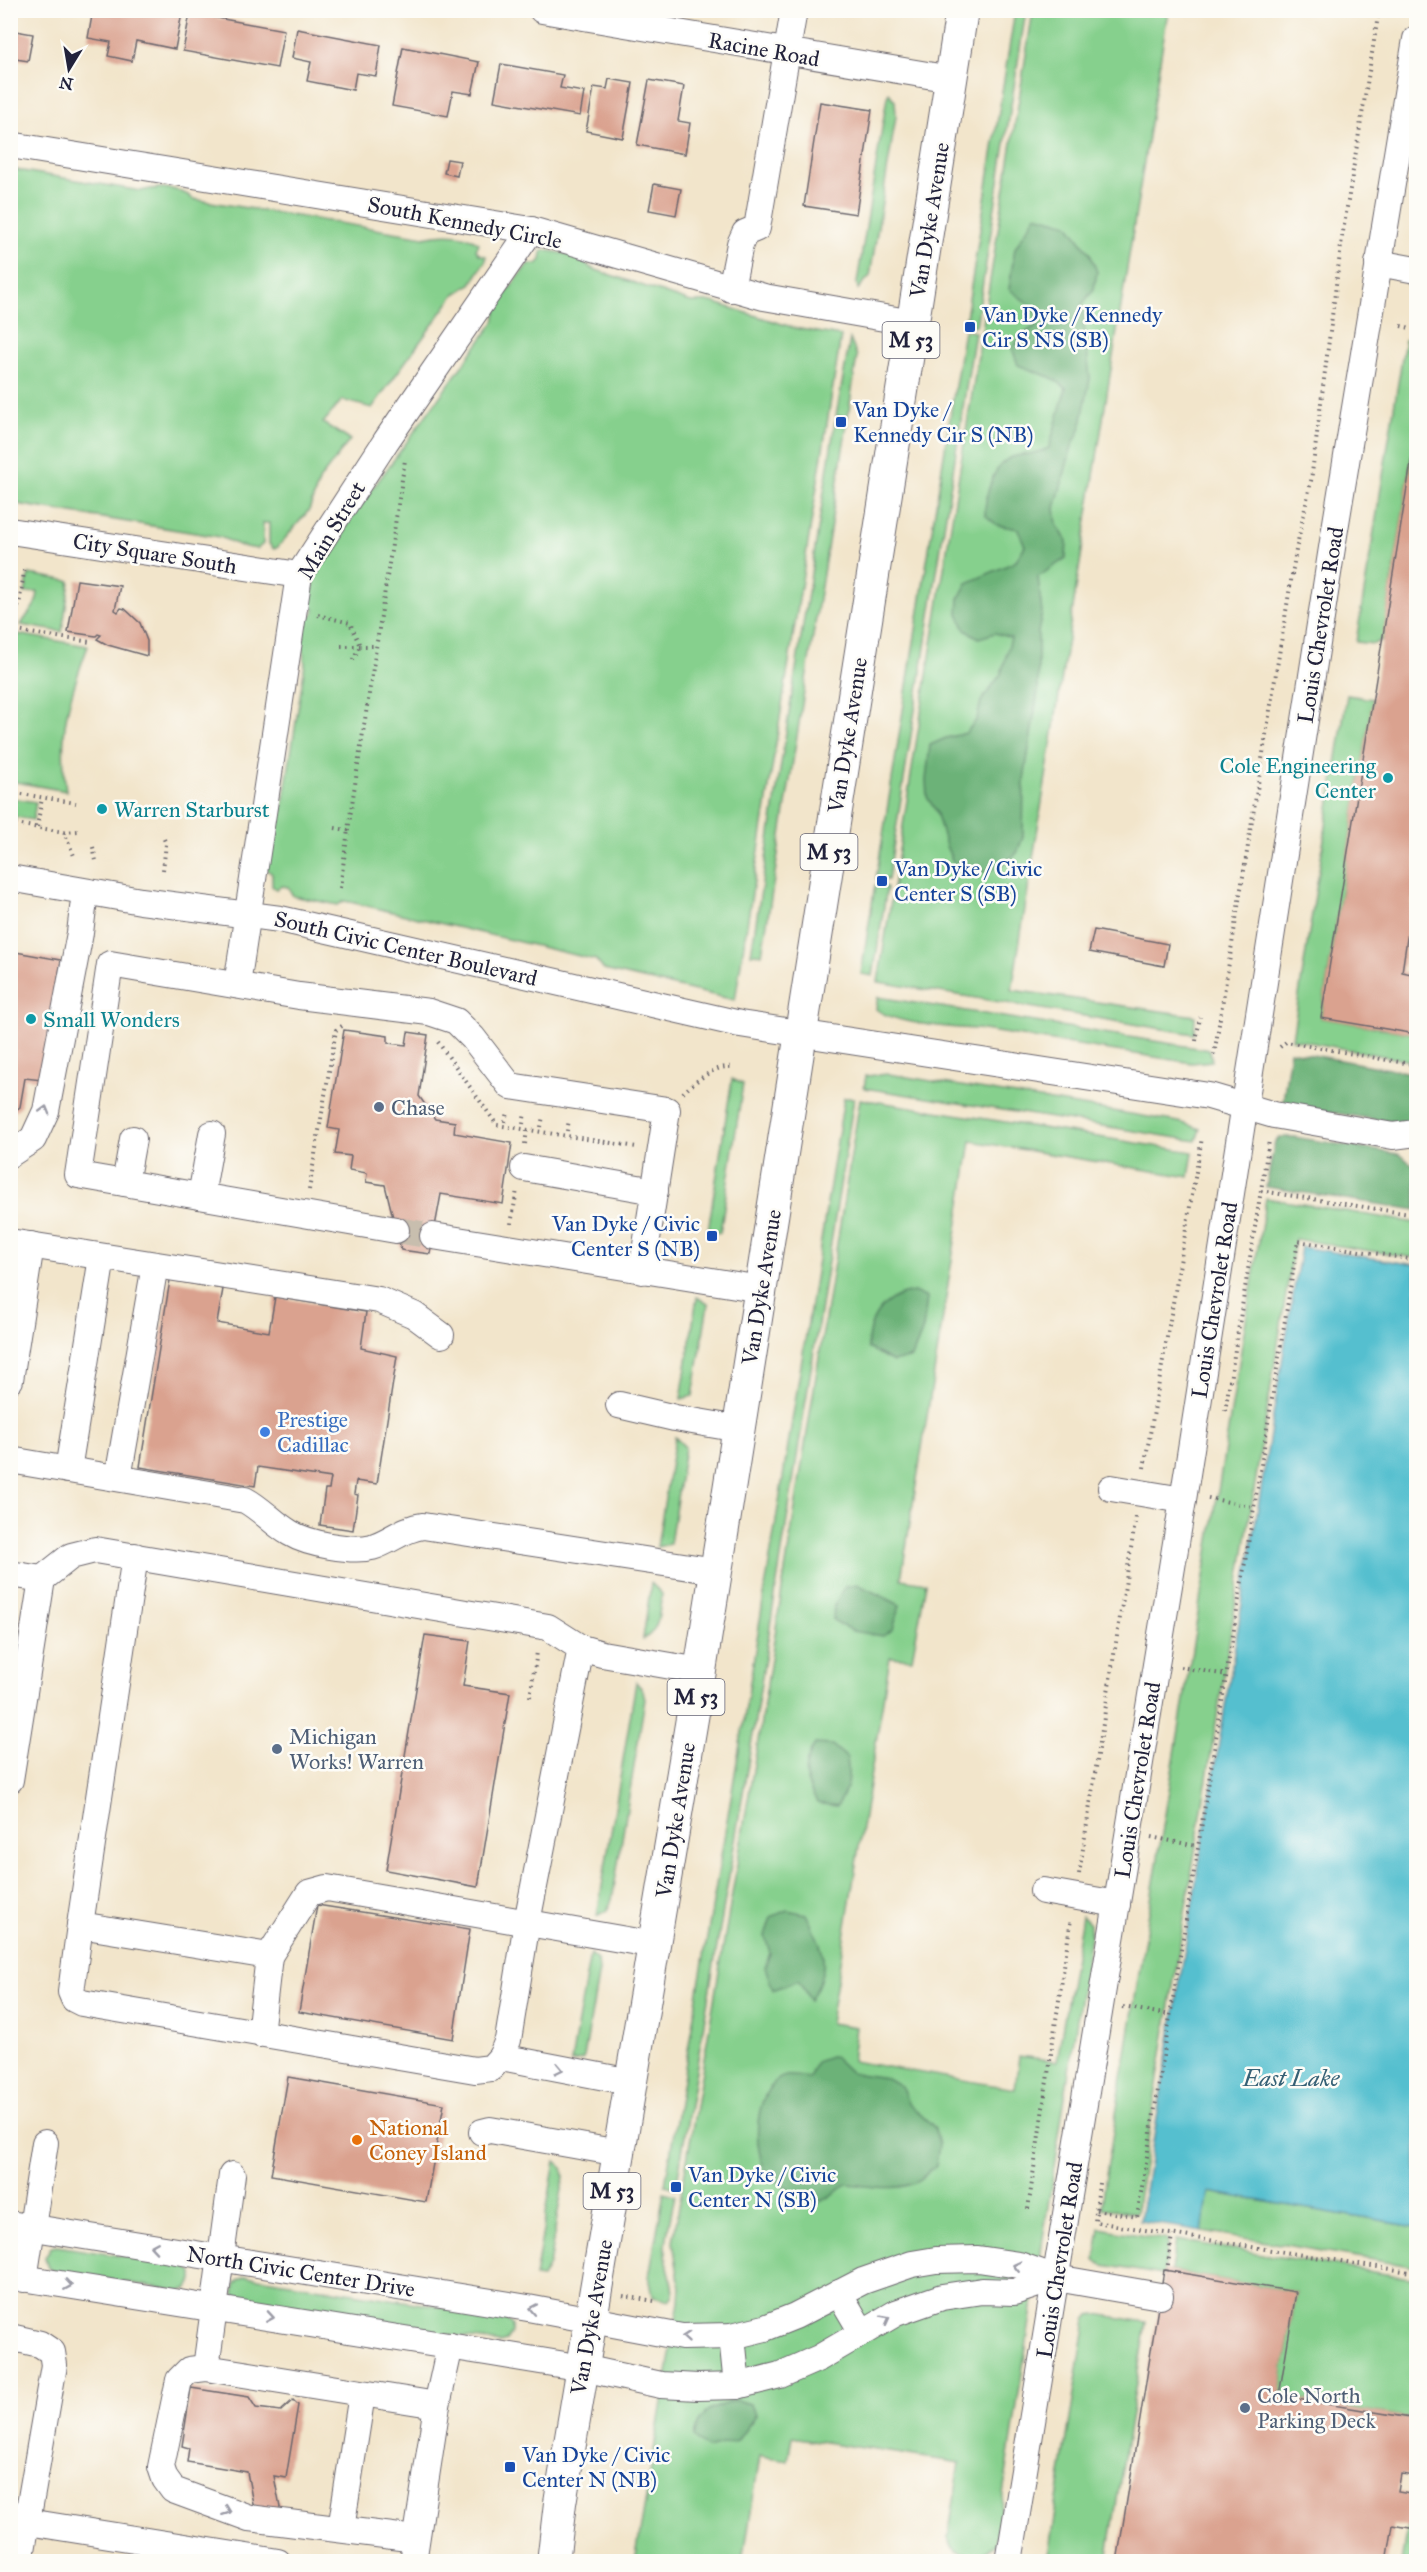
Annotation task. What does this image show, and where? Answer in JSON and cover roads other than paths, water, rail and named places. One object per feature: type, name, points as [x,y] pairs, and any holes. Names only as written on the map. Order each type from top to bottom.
[{"type":"main road","name":"Van Dyke Avenue","points":[[553,2562],[583,2368],[739,1429],[799,1035],[962,10]]},
{"type":"street","name":"Racine Road","points":[[542,10],[786,53],[951,79]]},
{"type":"street","points":[[731,289],[740,244],[745,233],[757,228],[794,10]]},
{"type":"street","name":"Louis Chevrolet Road","points":[[1009,2562],[1117,1904],[1191,1498],[1245,1107],[1378,263],[1416,39]]},
{"type":"street","name":"South Kennedy Circle","points":[[10,145],[531,230],[731,289],[796,303],[913,323]]},
{"type":"street","name":"Main Street","points":[[237,985],[246,913],[299,575],[386,441],[531,230]]},
{"type":"street","points":[[1378,263],[1416,270]]},
{"type":"street","name":"City Square South","points":[[10,531],[299,575]]},
{"type":"street","name":"South Civic Center Boulevard","points":[[10,878],[141,901],[246,913],[315,926],[740,1024],[799,1035],[964,1057],[1209,1096],[1274,1115],[1405,1135],[1416,1149]]},
{"type":"street","points":[[10,1154],[33,1139],[46,1110],[80,933],[85,892]]},
{"type":"street","points":[[396,1230],[78,1175],[110,964],[159,983],[237,985],[299,996],[429,1012],[456,1022],[473,1038],[510,1086],[667,1110],[642,1271]]},
{"type":"street","points":[[201,1196],[212,1134]]},
{"type":"street","points":[[125,1184],[133,1139]]},
{"type":"street","points":[[524,1168],[655,1191]]},
{"type":"street","points":[[433,1236],[761,1289]]},
{"type":"street","points":[[10,1380],[21,1244],[379,1300],[414,1314],[441,1335]]},
{"type":"street","points":[[68,1470],[102,1257]]},
{"type":"street","points":[[118,1478],[154,1265]]},
{"type":"street","points":[[619,1405],[739,1429]]},
{"type":"street","points":[[10,1460],[245,1500],[289,1533],[304,1540],[358,1550],[374,1547],[410,1528],[423,1526],[716,1571]]},
{"type":"street","points":[[1111,1488],[1191,1498]]},
{"type":"street","points":[[10,1780],[42,1579],[71,1556],[94,1550],[548,1627],[581,1648],[602,1654],[700,1671]]},
{"type":"street","points":[[135,1556],[71,1992],[74,1999],[82,2003],[475,2070],[491,2068],[501,2057],[508,2040],[527,1922],[581,1648]]},
{"type":"street","points":[[10,1574],[42,1579]]},
{"type":"street","points":[[260,2034],[269,1956],[309,1893],[327,1888],[655,1945]]},
{"type":"street","points":[[1043,1891],[1117,1904]]},
{"type":"street","points":[[80,1925],[269,1956]]},
{"type":"street","points":[[501,2057],[631,2082]]},
{"type":"street","points":[[482,2132],[490,2130],[619,2153]]},
{"type":"street","points":[[45,2143],[21,2226],[17,2277],[583,2368],[661,2385],[737,2386],[764,2380],[799,2368],[896,2313],[942,2297],[982,2291],[1014,2292],[1056,2278]]},
{"type":"street","points":[[206,2368],[232,2175]]},
{"type":"street","name":"North Civic Center Drive","points":[[21,2226],[682,2337],[732,2336],[765,2328],[890,2270],[936,2260],[978,2259],[1019,2265],[1056,2278],[1160,2296]]},
{"type":"street","points":[[839,2293],[862,2332]]},
{"type":"street","points":[[732,2336],[737,2386]]},
{"type":"street","points":[[12,2342],[39,2344],[52,2352],[54,2365],[21,2530],[20,2562]]},
{"type":"street","points":[[437,2405],[206,2368],[189,2370],[179,2380],[161,2467],[172,2490],[249,2518],[341,2529],[415,2550],[437,2405],[450,2346]]},
{"type":"street","points":[[341,2529],[362,2394]]},
{"type":"street","points":[[21,2530],[229,2558],[278,2562]]},
{"type":"water","name":"East Lake","points":[[1301,1247],[1416,1265],[1416,2227],[1209,2192],[1202,2231],[1140,2221]]},
{"type":"tunnel","points":[[396,1230],[433,1236]]},
{"type":"place","name":"Van Dyke / Kennedy Cir S NS (SB)","points":[[970,327]]},
{"type":"place","name":"Van Dyke / Kennedy Cir S (NB)","points":[[841,422]]},
{"type":"place","name":"Cole Engineering Center","points":[[1388,778]]},
{"type":"place","name":"Warren Starburst","points":[[102,809]]},
{"type":"place","name":"Van Dyke / Civic Center S (SB)","points":[[882,881]]},
{"type":"place","name":"Small Wonders","points":[[31,1019]]},
{"type":"place","name":"Chase","points":[[379,1107]]},
{"type":"place","name":"Van Dyke / Civic Center S (NB)","points":[[712,1236]]},
{"type":"place","name":"Prestige Cadillac","points":[[265,1432]]},
{"type":"place","name":"Michigan Works! Warren","points":[[277,1749]]},
{"type":"place","name":"National Coney Island","points":[[357,2140]]},
{"type":"place","name":"Van Dyke / Civic Center N (SB)","points":[[676,2187]]},
{"type":"place","name":"Cole North Parking Deck","points":[[1245,2408]]},
{"type":"place","name":"Van Dyke / Civic Center N (NB)","points":[[510,2467]]}]
